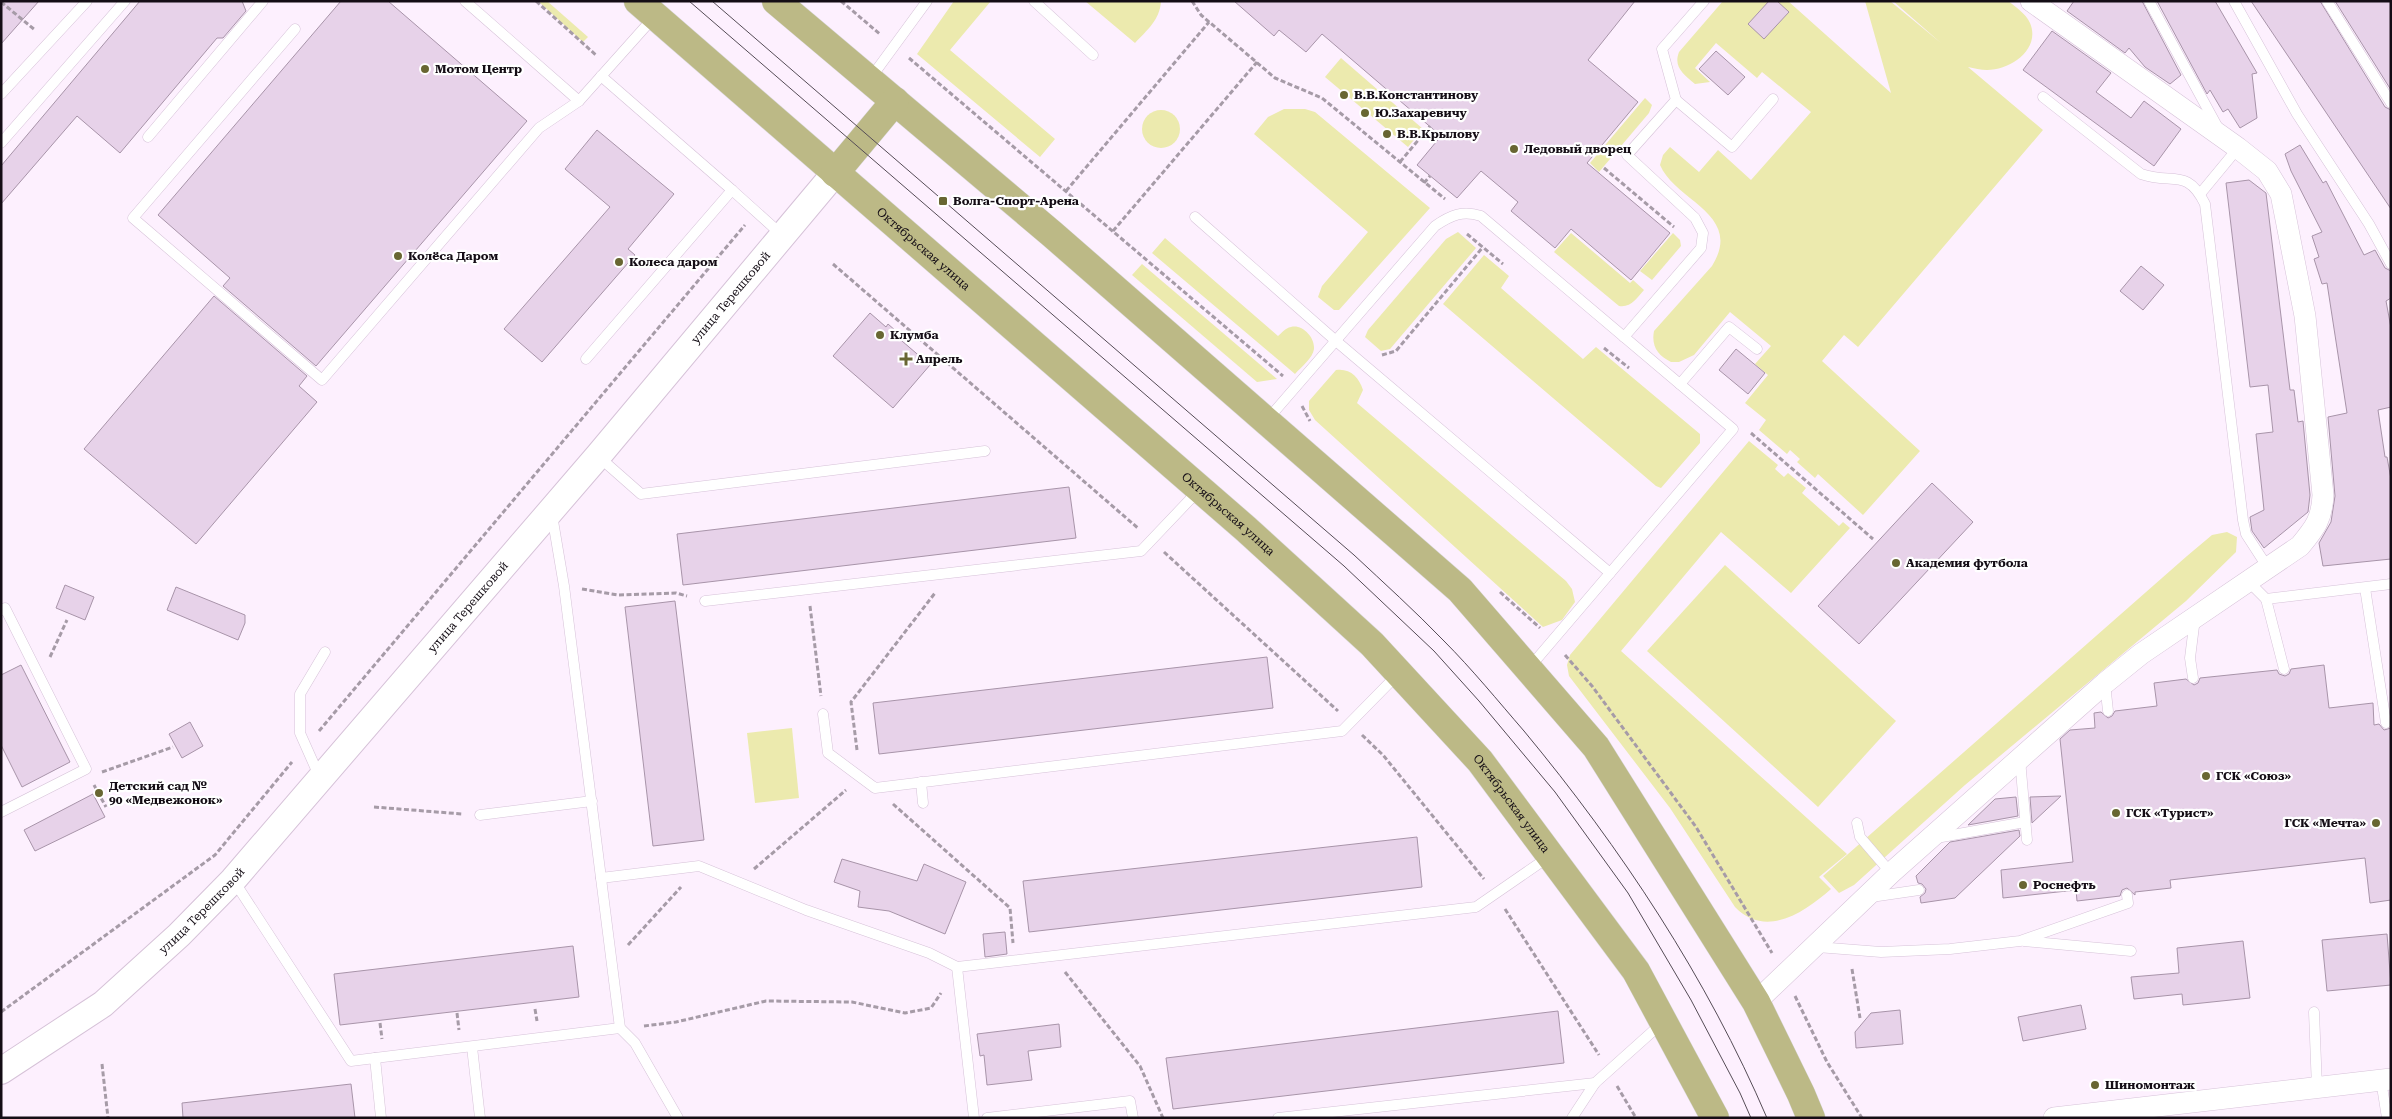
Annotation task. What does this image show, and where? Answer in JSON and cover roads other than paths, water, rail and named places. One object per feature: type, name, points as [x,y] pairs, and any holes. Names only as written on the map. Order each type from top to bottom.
[{"type":"main road","points":[[776,1],[1052,234],[1460,590],[1596,747],[1756,1002],[1811,1118]]},
{"type":"main road","name":"Октябрьская улица","points":[[647,8],[1200,489],[1372,644],[1480,761],[1636,971],[1715,1118]]},
{"type":"main road","name":"улица Терешковой","points":[[835,173],[895,101]]},
{"type":"street","points":[[1756,1002],[1892,873],[2105,683],[2141,654],[2300,546],[2315,528],[2322,513],[2323,495],[2305,316],[2281,194],[2267,170],[2031,1]]},
{"type":"street","name":"улица Терешковой","points":[[1,1071],[103,1004],[179,935],[233,880],[598,456],[835,173]]},
{"type":"street","points":[[2054,1118],[2386,1080]]},
{"type":"lane","points":[[1,94],[86,1]]},
{"type":"lane","points":[[1,143],[125,1]]},
{"type":"lane","points":[[148,137],[263,1]]},
{"type":"lane","points":[[466,1],[579,101]]},
{"type":"lane","points":[[870,80],[927,1]]},
{"type":"lane","points":[[1034,1],[1093,55]]},
{"type":"lane","points":[[1704,1],[1662,49],[1676,100],[1732,147],[1774,99]]},
{"type":"lane","points":[[2149,1],[2231,143],[2200,194]]},
{"type":"lane","points":[[2234,1],[2297,114],[2369,224],[2391,264]]},
{"type":"lane","points":[[2327,1],[2391,103]]},
{"type":"lane","points":[[295,29],[133,218],[322,380],[539,128],[579,101],[602,76],[647,8]]},
{"type":"lane","points":[[602,76],[783,235]]},
{"type":"lane","points":[[2043,98],[2141,174],[2150,177],[2178,178],[2192,183],[2206,204],[2244,527],[2254,549],[2268,568]]},
{"type":"lane","points":[[1624,337],[1701,248],[1703,233],[1695,218],[1627,155],[1676,100]]},
{"type":"lane","points":[[586,359],[732,190]]},
{"type":"lane","points":[[1266,421],[1436,226],[1459,213],[1470,212],[1481,216],[1733,429],[1529,669]]},
{"type":"lane","points":[[1195,217],[1336,341],[1610,573]]},
{"type":"lane","points":[[1680,384],[1729,327],[1757,349]]},
{"type":"lane","points":[[598,456],[641,494],[985,451]]},
{"type":"lane","points":[[704,601],[1141,551],[1200,489]]},
{"type":"lane","points":[[551,511],[564,586],[620,1028],[635,1043],[678,1118]]},
{"type":"lane","points":[[2248,581],[2266,600],[2284,669]]},
{"type":"lane","points":[[2266,600],[2391,584]]},
{"type":"lane","points":[[2365,588],[2386,723]]},
{"type":"lane","points":[[1,610],[5,608],[88,772],[1,812]]},
{"type":"lane","points":[[2192,678],[2190,658],[2195,617]]},
{"type":"lane","points":[[320,778],[300,733],[300,694],[325,652]]},
{"type":"lane","points":[[823,714],[828,753],[875,788],[1342,731],[1398,673]]},
{"type":"lane","points":[[2105,683],[2108,711]]},
{"type":"lane","points":[[2020,759],[2027,840]]},
{"type":"lane","points":[[921,782],[923,803]]},
{"type":"lane","points":[[480,815],[592,802]]},
{"type":"lane","points":[[1930,839],[2025,822]]},
{"type":"lane","points":[[1857,823],[1860,837],[1892,873]]},
{"type":"lane","points":[[601,878],[700,866],[806,910],[929,953],[957,967],[1476,906],[1551,855]]},
{"type":"lane","points":[[233,880],[351,1061],[620,1028]]},
{"type":"lane","points":[[1865,898],[1919,890]]},
{"type":"lane","points":[[2020,941],[2128,903],[2127,896]]},
{"type":"lane","points":[[1813,946],[1881,952],[2020,941],[2131,951]]},
{"type":"lane","points":[[957,967],[974,1118]]},
{"type":"lane","points":[[2314,1012],[2317,1088]]},
{"type":"lane","points":[[1572,1118],[1594,1083],[1664,1021]]},
{"type":"lane","points":[[472,1047],[480,1118]]},
{"type":"lane","points":[[375,1058],[381,1118]]},
{"type":"lane","points":[[2386,1080],[2387,1118]]},
{"type":"lane","points":[[1278,1118],[1594,1083]]},
{"type":"lane","points":[[987,1118],[1042,1114],[1130,1101],[1133,1118]]},
{"type":"lane","points":[[2151,1107],[2170,1118]]},
{"type":"tram line","points":[[689,1],[1344,566],[1434,651],[1479,701],[1555,792],[1628,893],[1691,1000],[1740,1093],[1751,1118]]},
{"type":"tram line","points":[[712,1],[1354,555],[1411,608],[1454,652],[1485,685],[1560,775],[1628,868],[1689,965],[1717,1015],[1767,1118]]},
{"type":"place","name":"Мотом Центр","points":[[425,69]]},
{"type":"place","name":"В.В.Константинову","points":[[1344,95]]},
{"type":"place","name":"Ю.Захаревичу","points":[[1365,113]]},
{"type":"place","name":"В.В.Крылову","points":[[1387,134]]},
{"type":"place","name":"Ледовый дворец","points":[[1514,149]]},
{"type":"place","name":"Волга-Спорт-Арена","points":[[943,201]]},
{"type":"place","name":"Колёса Даром","points":[[398,256]]},
{"type":"place","name":"Колеса даром","points":[[619,262]]},
{"type":"place","name":"Клумба","points":[[880,335]]},
{"type":"place","name":"Апрель","points":[[906,359]]},
{"type":"place","name":"Академия футбола","points":[[1896,563]]},
{"type":"place","name":"ГСК «Союз»","points":[[2206,776]]},
{"type":"place","name":"Детский сад № 90 «Медвежонок»","points":[[99,793]]},
{"type":"place","name":"ГСК «Турист»","points":[[2116,813]]},
{"type":"place","name":"ГСК «Мечта»","points":[[2376,823]]},
{"type":"place","name":"Роснефть","points":[[2023,885]]},
{"type":"place","name":"Шиномонтаж","points":[[2095,1085]]}]
